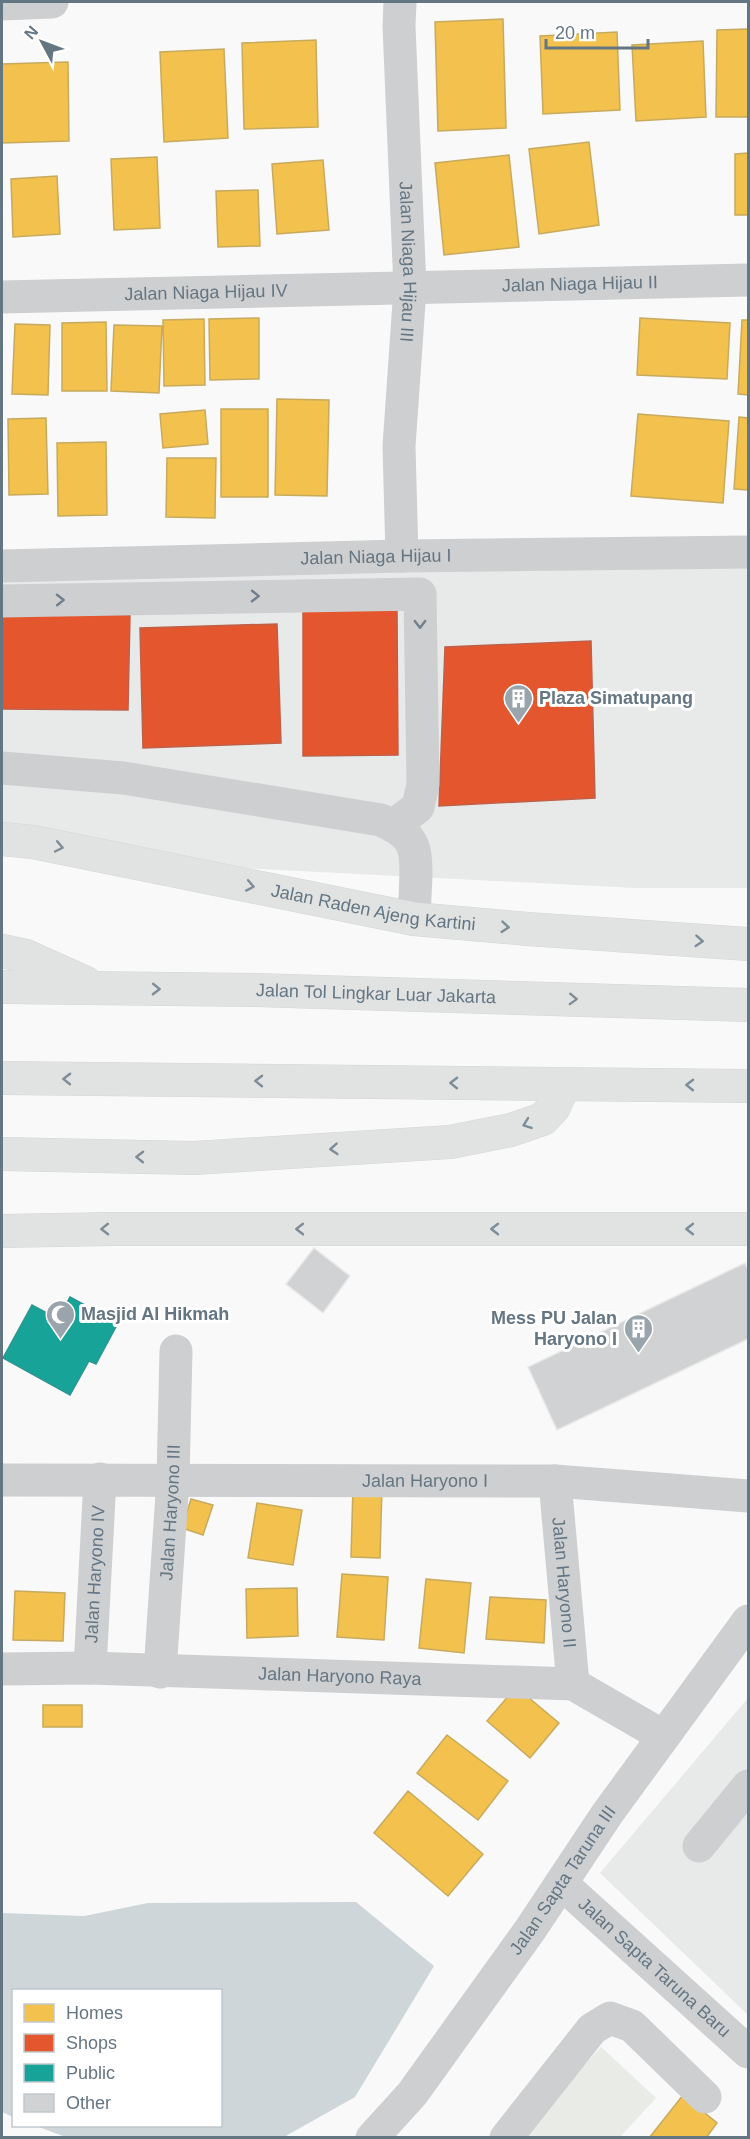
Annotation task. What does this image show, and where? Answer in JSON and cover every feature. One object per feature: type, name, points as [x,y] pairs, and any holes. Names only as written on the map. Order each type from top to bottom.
[{"type":"highway","name":"Jalan Raden Ajeng Kartini","points":[[2,839],[33,842],[414,919],[748,944]]},
{"type":"highway","points":[[2,951],[26,956],[97,988]]},
{"type":"highway","name":"Jalan Tol Lingkar Luar Jakarta","points":[[2,987],[514,997],[748,1005]]},
{"type":"highway","points":[[2,1078],[748,1086]]},
{"type":"highway","points":[[2,1154],[195,1158],[450,1142],[511,1130],[543,1119],[570,1083]]},
{"type":"highway","points":[[2,1231],[748,1228]]},
{"type":"street","points":[[2,4],[52,2]]},
{"type":"street","name":"Jalan Niaga Hijau III","points":[[400,2],[399,26],[410,288],[399,446],[402,556]]},
{"type":"street","name":"Jalan Niaga Hijau II","points":[[410,288],[748,280]]},
{"type":"street","name":"Jalan Niaga Hijau IV","points":[[2,297],[410,288]]},
{"type":"street","name":"Jalan Niaga Hijau I","points":[[2,566],[402,556],[748,552]]},
{"type":"street","points":[[2,601],[420,594],[423,784],[418,807],[393,826]]},
{"type":"street","points":[[2,768],[123,778],[381,820],[400,830],[413,847],[414,919]]},
{"type":"street","name":"Jalan Haryono III","points":[[160,1672],[172,1479],[176,1351]]},
{"type":"street","name":"Jalan Haryono IV","points":[[90,1668],[100,1479]]},
{"type":"street","name":"Jalan Haryono I","points":[[2,1480],[555,1481],[748,1496]]},
{"type":"street","name":"Jalan Haryono II","points":[[555,1481],[573,1684]]},
{"type":"street","name":"Jalan Sapta Taruna III","points":[[372,2138],[412,2094],[607,1814],[748,1621]]},
{"type":"street","name":"Jalan Haryono Raya","points":[[2,1669],[90,1668],[573,1684],[663,1736]]},
{"type":"street","points":[[699,1846],[748,1786]]},
{"type":"street","name":"Jalan Sapta Taruna Baru","points":[[561,1883],[748,2052]]},
{"type":"street","points":[[506,2138],[592,2029],[610,2018],[632,2026],[705,2097]]},
{"type":"shaded area","points":[[748,565],[748,888],[635,888],[2,856],[2,578]]},
{"type":"shaded area","points":[[748,1698],[748,2015],[600,1873]]},
{"type":"shaded area","points":[[356,1902],[434,1966],[355,2097],[284,2137],[81,2138],[63,2136],[39,2127],[222,2127],[222,1989],[12,1989],[12,2117],[2,2112],[2,1913],[84,1916],[148,1903]]},
{"type":"shaded area","points":[[601,2047],[656,2098],[620,2137],[517,2138]]},
{"type":"building: Homes","points":[[503,19],[506,128],[438,131],[435,22]]},
{"type":"building: Homes","points":[[748,29],[748,117],[716,117],[717,30]]},
{"type":"building: Homes","points":[[617,32],[620,110],[543,114],[540,36]]},
{"type":"building: Homes","points":[[316,40],[318,127],[244,129],[242,43]]},
{"type":"building: Homes","points":[[703,41],[706,117],[636,121],[632,45]]},
{"type":"building: Homes","points":[[224,49],[228,138],[164,142],[160,52]]},
{"type":"building: Homes","points":[[68,62],[69,141],[2,143],[2,64]]},
{"type":"building: Homes","points":[[589,142],[599,225],[539,234],[529,149]]},
{"type":"building: Homes","points":[[748,153],[748,215],[735,215],[735,154]]},
{"type":"building: Homes","points":[[509,155],[519,247],[444,255],[435,163]]},
{"type":"building: Homes","points":[[157,157],[160,228],[114,230],[111,159]]},
{"type":"building: Homes","points":[[323,160],[329,230],[277,234],[272,164]]},
{"type":"building: Homes","points":[[57,176],[60,234],[13,237],[11,179]]},
{"type":"building: Homes","points":[[258,190],[260,246],[218,247],[216,191]]},
{"type":"building: Homes","points":[[259,318],[259,379],[210,380],[209,319]]},
{"type":"building: Homes","points":[[640,318],[730,323],[727,379],[637,375]]},
{"type":"building: Homes","points":[[204,319],[205,385],[164,386],[163,320]]},
{"type":"building: Homes","points":[[742,320],[748,320],[748,395],[738,394]]},
{"type":"building: Homes","points":[[106,322],[107,391],[62,391],[62,323]]},
{"type":"building: Homes","points":[[15,324],[50,325],[48,395],[12,394]]},
{"type":"building: Homes","points":[[114,325],[162,326],[159,393],[111,391]]},
{"type":"building: Homes","points":[[277,399],[329,400],[327,496],[275,495]]},
{"type":"building: Homes","points":[[221,409],[268,409],[268,497],[221,497]]},
{"type":"building: Homes","points":[[205,410],[208,444],[163,448],[160,414]]},
{"type":"building: Homes","points":[[638,414],[729,421],[723,503],[631,496]]},
{"type":"building: Homes","points":[[739,417],[748,418],[748,490],[734,489]]},
{"type":"building: Homes","points":[[46,418],[48,494],[9,495],[8,419]]},
{"type":"building: Homes","points":[[106,442],[107,515],[58,516],[57,443]]},
{"type":"building: Homes","points":[[167,458],[216,458],[215,518],[166,517]]},
{"type":"building: Homes","points":[[353,1486],[382,1487],[380,1558],[351,1557]]},
{"type":"building: Homes","points":[[191,1499],[213,1505],[203,1535],[182,1528]]},
{"type":"building: Homes","points":[[257,1503],[302,1510],[293,1565],[248,1558]]},
{"type":"building: Homes","points":[[342,1574],[388,1577],[384,1640],[337,1637]]},
{"type":"building: Homes","points":[[426,1579],[471,1583],[464,1653],[419,1648]]},
{"type":"building: Homes","points":[[297,1588],[298,1636],[247,1638],[246,1589]]},
{"type":"building: Homes","points":[[15,1591],[65,1593],[63,1641],[13,1640]]},
{"type":"building: Homes","points":[[490,1597],[546,1600],[544,1643],[486,1639]]},
{"type":"building: Homes","points":[[516,1687],[559,1723],[530,1758],[487,1721]]},
{"type":"building: Homes","points":[[43,1705],[82,1705],[82,1727],[43,1727]]},
{"type":"building: Homes","points":[[447,1735],[508,1781],[478,1820],[417,1773]]},
{"type":"building: Homes","points":[[408,1791],[483,1854],[448,1896],[374,1833]]},
{"type":"building: Homes","points":[[683,2095],[717,2123],[706,2138],[649,2138]]},
{"type":"building: Shops","points":[[397,610],[398,755],[303,756],[303,611]]},
{"type":"building: Shops","points":[[2,613],[130,615],[128,710],[2,709]]},
{"type":"building: Shops","points":[[277,624],[281,743],[143,748],[140,628]]},
{"type":"building: Shops","name":"Plaza Simatupang","points":[[591,641],[595,798],[439,806],[445,647]]},
{"type":"building: Public","name":"Masjid Al Hikmah","points":[[70,1297],[118,1323],[96,1364],[89,1361],[70,1395],[3,1358],[32,1305],[58,1319]]},
{"type":"building: Other","points":[[314,1248],[350,1276],[323,1313],[286,1284]]},
{"type":"building: Other","name":"Mess PU Jalan Haryono I","points":[[745,1263],[748,1270],[748,1339],[557,1430],[528,1367]]},
{"type":"place","name":"Plaza Simatupang","points":[[518,724]]},
{"type":"place","name":"Masjid Al Hikmah","points":[[60,1340]]},
{"type":"place","name":"Mess PU Jalan Haryono I","points":[[638,1354]]}]
